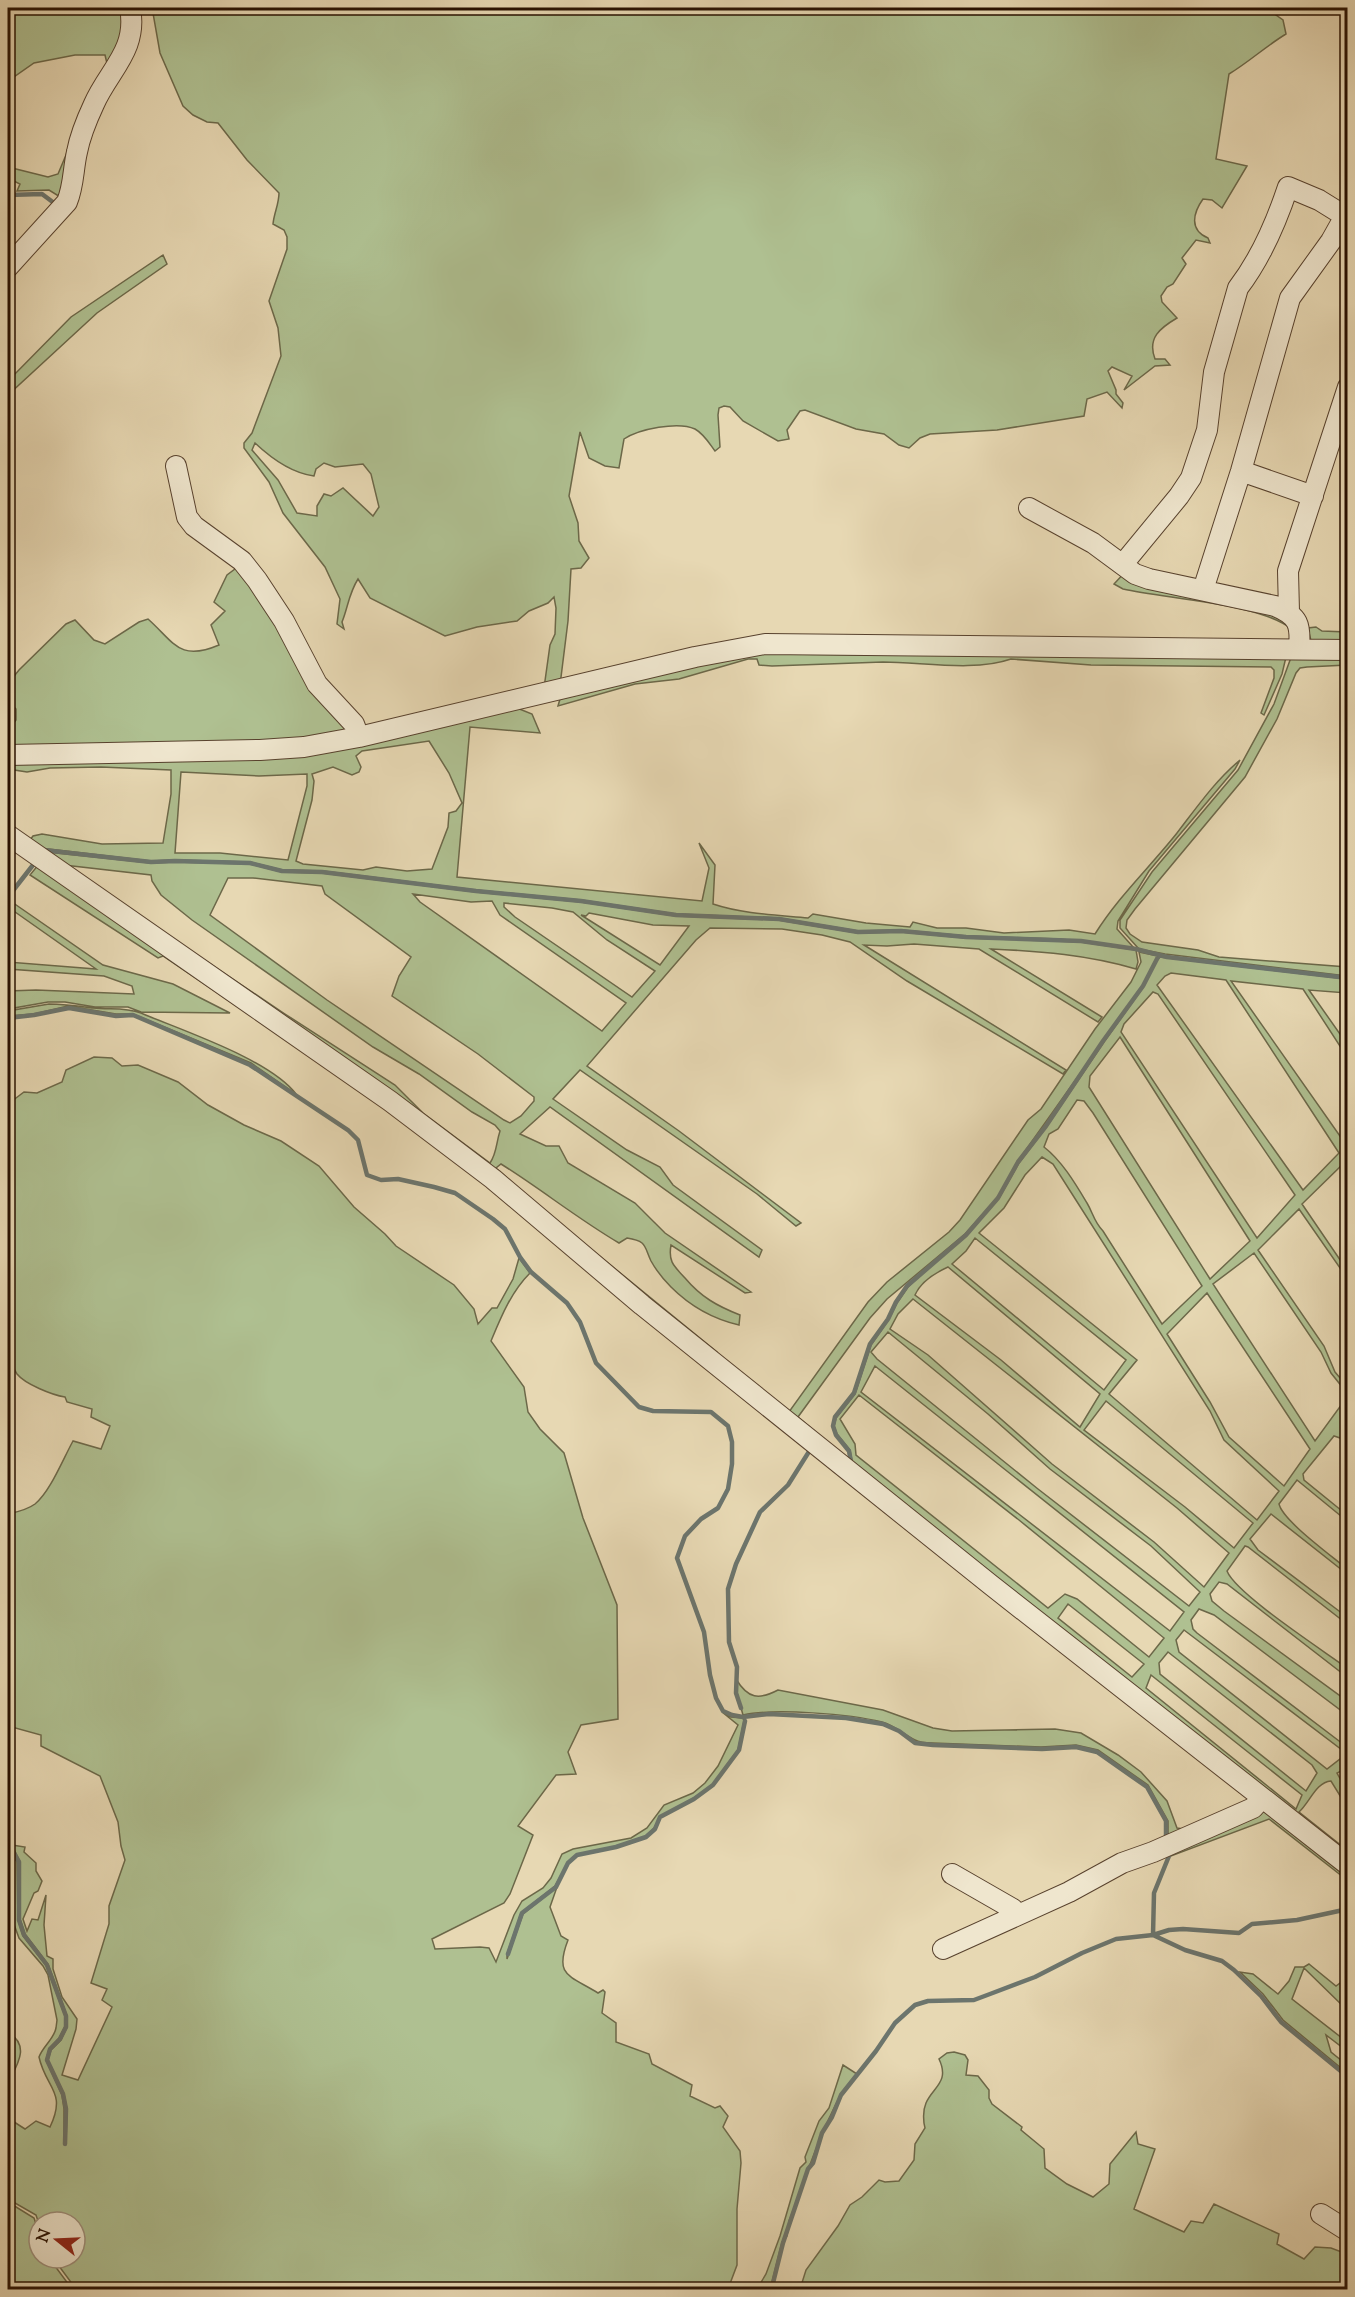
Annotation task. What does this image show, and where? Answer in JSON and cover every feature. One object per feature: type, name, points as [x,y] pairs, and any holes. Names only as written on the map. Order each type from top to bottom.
[{"type":"street","points":[[8,267],[67,202],[74,178],[76,154],[94,103],[128,48],[132,16],[130,8]]},
{"type":"street","points":[[1123,564],[1191,478],[1207,430],[1214,372],[1238,288],[1271,231],[1288,187],[1320,200],[1346,217],[1290,298],[1241,471],[1203,590]]},
{"type":"street","points":[[1289,612],[1288,571],[1347,387]]},
{"type":"street","points":[[176,466],[187,517],[194,526],[242,561],[257,580],[284,621],[317,684],[354,724],[359,737]]},
{"type":"street","points":[[1241,471],[1313,496]]},
{"type":"street","points":[[1029,508],[1093,543],[1135,573],[1149,579],[1275,606],[1289,612],[1297,621],[1300,633],[1299,649]]},
{"type":"street","points":[[8,755],[260,750],[304,747],[359,737],[695,657],[765,644],[1347,650]]},
{"type":"street","points":[[8,834],[390,1101],[483,1172],[642,1305],[1261,1799],[1347,1865]]},
{"type":"street","points":[[943,1948],[1069,1892],[1122,1863],[1153,1852],[1252,1808],[1261,1799]]},
{"type":"street","points":[[952,1875],[1013,1909],[1016,1916]]},
{"type":"street","points":[[1321,2214],[1347,2231]]},
{"type":"green space","points":[[8,8],[127,8],[128,16],[109,72],[105,55],[75,55],[34,63],[8,81]]},
{"type":"green space","points":[[133,8],[1266,8],[1283,20],[1286,34],[1229,74],[1216,159],[1247,166],[1222,208],[1212,200],[1203,199],[1195,215],[1195,226],[1202,235],[1208,238],[1210,243],[1196,240],[1182,258],[1186,264],[1173,284],[1167,287],[1161,296],[1162,302],[1177,318],[1157,334],[1154,339],[1153,352],[1155,359],[1165,359],[1170,365],[1155,366],[1124,390],[1132,376],[1112,367],[1108,371],[1116,394],[1123,403],[1122,408],[1107,392],[1087,399],[1084,416],[997,430],[930,434],[920,438],[909,448],[899,445],[884,434],[856,429],[805,410],[800,411],[787,430],[789,439],[778,441],[743,421],[730,407],[724,406],[719,408],[720,447],[715,451],[704,436],[695,429],[679,426],[659,427],[624,439],[619,468],[605,466],[589,458],[580,432],[569,496],[578,523],[579,541],[589,558],[581,568],[571,569],[568,621],[560,685],[544,688],[550,645],[555,634],[554,597],[548,603],[529,611],[517,621],[477,627],[445,636],[370,598],[358,579],[342,622],[344,629],[337,624],[340,599],[325,567],[283,513],[269,482],[244,448],[244,443],[252,433],[281,356],[278,328],[269,301],[287,249],[287,237],[284,230],[273,224],[279,193],[247,160],[218,123],[207,122],[193,115],[183,106],[160,53],[153,13]],"holes":[[[255,443],[275,460],[314,476],[316,469],[324,463],[335,467],[363,464],[371,474],[379,507],[373,516],[343,488],[331,496],[324,494],[317,506],[317,516],[297,513],[278,480],[252,450]]]},
{"type":"green space","points":[[74,136],[65,200],[49,190],[17,191],[20,184],[8,178],[8,167],[48,177],[58,174]]},
{"type":"green space","points":[[163,255],[167,264],[97,313],[8,395],[8,381],[71,317]]},
{"type":"green space","points":[[239,566],[354,730],[329,739],[8,750],[8,730],[16,720],[16,709],[8,701],[8,680],[11,680],[66,624],[75,620],[94,640],[105,644],[139,622],[148,619],[178,647],[195,651],[206,650],[219,645],[211,625],[225,611],[214,602],[227,575]]},
{"type":"green space","points":[[1126,571],[1276,613],[1293,630],[1278,621],[1237,608],[1123,589],[1114,584]]},
{"type":"green space","points":[[1316,627],[1322,631],[1347,632],[1347,645],[1311,641],[1308,628]]},
{"type":"green space","points":[[1293,652],[1347,654],[1347,665],[1300,668],[1277,719],[1245,777],[1135,909],[1127,920],[1126,928],[1130,934],[1142,942],[1198,950],[1219,957],[1347,967],[1347,976],[1139,949],[1120,928],[1120,920],[1152,872],[1238,770],[1274,704]]},
{"type":"green space","points":[[747,654],[1286,657],[1282,674],[1264,715],[1261,713],[1274,678],[1274,670],[1271,667],[1091,665],[1011,659],[965,666],[883,662],[772,666],[759,665],[757,659],[748,659],[679,679],[635,684],[558,706],[560,699]]},
{"type":"green space","points":[[517,708],[532,714],[540,733],[470,727],[457,877],[702,901],[709,868],[699,843],[715,865],[713,904],[736,910],[808,918],[813,914],[866,923],[910,927],[913,922],[937,928],[966,928],[1004,933],[1069,930],[1095,934],[1134,882],[1167,846],[1222,777],[1240,760],[1235,769],[1149,871],[1118,921],[1117,929],[1134,948],[1060,939],[967,936],[901,930],[858,931],[779,918],[676,914],[581,900],[323,871],[282,870],[250,862],[151,861],[41,848],[41,850],[56,853],[151,863],[250,864],[282,872],[322,873],[581,902],[676,916],[778,920],[858,933],[901,932],[966,938],[1081,942],[1136,950],[1138,962],[1136,969],[1064,954],[991,949],[1102,1017],[1098,1022],[979,949],[914,944],[864,945],[1066,1070],[1063,1074],[907,981],[850,942],[782,929],[710,928],[696,940],[587,1066],[679,1131],[801,1223],[796,1226],[757,1194],[580,1070],[553,1099],[627,1150],[660,1167],[673,1185],[762,1250],[759,1257],[550,1107],[520,1134],[546,1146],[559,1146],[568,1163],[635,1203],[665,1233],[751,1292],[745,1293],[671,1245],[671,1260],[678,1270],[703,1296],[740,1315],[739,1325],[711,1315],[678,1294],[658,1271],[642,1243],[627,1238],[619,1243],[501,1164],[496,1168],[543,1210],[717,1352],[715,1359],[182,945],[395,1085],[423,1113],[490,1163],[500,1131],[495,1125],[472,1112],[419,1074],[373,1047],[192,920],[161,895],[151,875],[55,864],[8,831],[8,824],[30,840],[33,836],[42,834],[102,844],[163,843],[171,794],[171,770],[101,767],[50,768],[27,772],[8,769],[8,761],[216,760]],"holes":[[[429,741],[449,773],[462,803],[456,811],[449,813],[448,827],[432,869],[407,871],[376,867],[363,870],[303,864],[296,861],[312,800],[314,781],[312,774],[333,767],[352,775],[359,772],[361,767],[356,756],[362,751]],[[181,772],[259,776],[307,774],[307,786],[288,860],[220,853],[175,853]],[[228,878],[253,878],[322,886],[325,894],[411,957],[399,976],[392,996],[478,1054],[534,1097],[534,1101],[521,1116],[510,1123],[327,1000],[210,915]],[[413,894],[471,902],[492,901],[500,915],[626,1003],[602,1031],[420,902]],[[504,903],[573,912],[607,940],[655,971],[632,997],[515,917],[504,907]],[[589,913],[653,925],[689,926],[660,965],[581,915],[586,916]]]},
{"type":"green space","points":[[39,864],[247,1007],[241,1009],[163,956],[158,958],[30,875]]},
{"type":"green space","points":[[9,900],[103,965],[173,984],[230,1013],[141,1012],[128,1007],[95,1007],[65,1002],[48,1002],[8,1009],[8,991],[134,994],[132,986],[104,976],[8,969],[8,962],[96,969],[8,907]]},
{"type":"green space","points":[[1139,952],[1158,956],[1143,985],[1018,1161],[998,1197],[965,1234],[887,1299],[870,1318],[798,1417],[852,1461],[850,1450],[837,1434],[834,1426],[836,1418],[855,1394],[871,1345],[908,1287],[966,1236],[999,1198],[1019,1163],[1144,986],[1154,964],[1160,957],[1347,979],[1347,993],[1309,990],[1347,1044],[1347,1057],[1303,989],[1231,981],[1347,1146],[1347,1170],[1343,1164],[1302,1204],[1347,1270],[1347,1278],[1299,1209],[1258,1250],[1324,1346],[1335,1372],[1347,1386],[1347,1393],[1331,1373],[1321,1352],[1254,1253],[1213,1284],[1315,1441],[1347,1397],[1347,1417],[1341,1427],[1347,1431],[1347,1444],[1334,1436],[1303,1474],[1304,1480],[1347,1515],[1347,1521],[1297,1480],[1279,1504],[1289,1520],[1347,1569],[1347,1574],[1271,1514],[1250,1539],[1258,1550],[1347,1617],[1347,1624],[1248,1547],[1245,1546],[1227,1571],[1246,1593],[1263,1607],[1347,1668],[1347,1677],[1227,1584],[1219,1582],[1210,1594],[1212,1601],[1224,1611],[1347,1701],[1347,1715],[1214,1615],[1199,1609],[1191,1620],[1193,1629],[1197,1633],[1347,1747],[1347,1768],[1337,1773],[1347,1791],[1347,1807],[1331,1781],[1321,1785],[1299,1812],[1347,1850],[1347,1861],[786,1416],[868,1302],[887,1282],[949,1232],[960,1220],[1028,1120],[1041,1109],[1095,1029],[1131,982],[1141,962]],"holes":[[[1171,973],[1226,980],[1339,1153],[1303,1190],[1157,985],[1165,976]],[[1153,992],[1158,994],[1295,1195],[1257,1238],[1121,1032],[1124,1024]],[[1120,1037],[1250,1241],[1210,1279],[1089,1087],[1090,1076]],[[1077,1100],[1084,1101],[1202,1286],[1162,1324],[1098,1224],[1073,1180],[1057,1159],[1044,1147],[1049,1134],[1058,1129]],[[1042,1157],[1053,1164],[1210,1411],[1224,1440],[1279,1491],[1257,1520],[1109,1394],[1137,1360],[979,1233],[1004,1208],[1025,1175]],[[975,1238],[1126,1360],[1104,1390],[952,1264],[966,1251]],[[948,1267],[1100,1394],[1080,1427],[1001,1360],[915,1295],[933,1275]],[[1207,1293],[1310,1449],[1284,1486],[1229,1437],[1167,1334]],[[913,1299],[1177,1508],[1229,1553],[1204,1587],[1154,1542],[1052,1464],[928,1355],[890,1329],[898,1314]],[[888,1332],[988,1414],[1050,1469],[1151,1546],[1200,1592],[1189,1606],[1038,1489],[877,1359],[871,1352]],[[875,1366],[1184,1612],[1170,1631],[861,1392]],[[859,1395],[1019,1520],[1164,1638],[1149,1657],[1077,1599],[1065,1594],[1048,1608],[856,1455],[855,1444],[840,1419]],[[1106,1401],[1253,1523],[1234,1548],[1185,1507],[1084,1430]],[[1068,1604],[1144,1664],[1132,1677],[1058,1618]],[[1184,1630],[1342,1750],[1345,1755],[1327,1769],[1179,1652],[1176,1640]],[[1168,1652],[1312,1765],[1317,1773],[1306,1791],[1160,1674],[1159,1663]],[[1151,1675],[1302,1795],[1296,1809],[1146,1688]]]},
{"type":"green space","points":[[49,1004],[123,1009],[141,1013],[246,1058],[283,1081],[296,1094],[251,1063],[133,1014],[116,1014],[68,1006],[34,1014],[8,1016],[8,1011]]},
{"type":"green space","points":[[94,1057],[112,1058],[122,1066],[138,1065],[178,1082],[208,1105],[244,1125],[281,1141],[319,1166],[354,1207],[396,1246],[454,1285],[474,1309],[478,1324],[492,1308],[497,1308],[513,1279],[519,1258],[530,1273],[512,1297],[491,1341],[524,1387],[528,1412],[540,1429],[564,1453],[583,1518],[617,1605],[618,1719],[581,1725],[568,1752],[576,1774],[556,1775],[518,1826],[533,1835],[510,1894],[504,1903],[432,1939],[435,1949],[489,1948],[496,1962],[514,1915],[522,1901],[543,1888],[551,1878],[562,1854],[573,1849],[631,1838],[647,1828],[664,1805],[693,1793],[705,1783],[718,1766],[738,1725],[722,1712],[731,1717],[743,1718],[738,1750],[713,1784],[694,1798],[660,1817],[646,1837],[616,1847],[576,1855],[568,1863],[555,1886],[521,1913],[507,1954],[507,1959],[523,1914],[557,1887],[550,1907],[561,1936],[568,1940],[564,1952],[564,1968],[572,1978],[598,1993],[603,1990],[605,1992],[602,2013],[616,2023],[616,2042],[649,2054],[652,2064],[692,2085],[690,2096],[715,2108],[720,2106],[728,2116],[723,2127],[740,2151],[741,2163],[737,2209],[737,2265],[728,2289],[76,2289],[62,2270],[87,2270],[87,2210],[27,2210],[8,2199],[8,2109],[11,2113],[11,2120],[25,2129],[36,2121],[50,2127],[55,2115],[56,2097],[39,2057],[55,2032],[57,2020],[48,1975],[19,1938],[12,1919],[13,1879],[8,1844],[17,1862],[18,1920],[23,1936],[46,1965],[65,2016],[65,2026],[59,2038],[49,2049],[46,2060],[62,2095],[64,2144],[66,2143],[67,2109],[64,2094],[48,2060],[51,2050],[61,2040],[67,2027],[67,2016],[48,1964],[25,1934],[20,1919],[20,1862],[12,1845],[25,1847],[24,1852],[36,1863],[36,1871],[42,1881],[23,1919],[27,1931],[32,1919],[38,1920],[46,1895],[44,1925],[47,1956],[53,1959],[53,1969],[62,1997],[77,2019],[62,2075],[78,2080],[112,2007],[102,2000],[107,1989],[91,1983],[109,1924],[109,1906],[125,1860],[118,1822],[100,1776],[41,1746],[41,1735],[8,1726],[8,1514],[29,1508],[41,1499],[73,1441],[101,1449],[110,1426],[91,1417],[92,1409],[67,1402],[65,1397],[26,1382],[14,1369],[8,1351],[8,1104],[24,1092],[37,1093],[62,1082],[66,1070]]},
{"type":"green space","points":[[736,1679],[745,1691],[754,1696],[778,1690],[883,1710],[933,1728],[952,1731],[1055,1729],[1081,1733],[1141,1772],[1167,1801],[1177,1828],[1184,1829],[1168,1844],[1168,1821],[1148,1785],[1098,1750],[1076,1745],[1041,1747],[924,1743],[887,1724],[868,1719],[793,1712],[743,1715]]},
{"type":"green space","points":[[1267,1810],[1347,1874],[1347,1880],[1269,1819],[1171,1856],[1171,1851]]},
{"type":"green space","points":[[1309,1964],[1336,1986],[1344,1980],[1347,1985],[1347,2010],[1304,1968],[1292,1999],[1347,2042],[1347,2051],[1326,2035],[1331,2052],[1347,2065],[1347,2073],[1283,2020],[1263,1994],[1240,1972],[1253,1974],[1278,1994],[1289,1981],[1295,1967],[1304,1967]]},
{"type":"green space","points":[[8,2032],[19,2043],[20,2056],[8,2083]]},
{"type":"green space","points":[[947,2053],[965,2055],[968,2060],[966,2075],[978,2076],[989,2090],[992,2104],[1022,2127],[1021,2130],[1044,2149],[1045,2168],[1067,2184],[1093,2197],[1109,2184],[1110,2164],[1136,2132],[1138,2144],[1155,2149],[1134,2209],[1184,2232],[1191,2221],[1203,2223],[1214,2204],[1279,2234],[1277,2244],[1304,2259],[1315,2247],[1331,2248],[1347,2254],[1347,2289],[800,2289],[806,2270],[838,2226],[850,2205],[879,2180],[899,2181],[914,2160],[915,2144],[925,2128],[925,2106],[942,2079],[943,2073],[939,2059]]},
{"type":"green space","points":[[843,2065],[857,2074],[840,2096],[819,2142],[789,2221],[787,2236],[782,2242],[772,2282],[765,2289],[757,2289],[766,2274],[780,2236],[800,2168],[806,2162],[805,2157],[819,2121],[829,2108]]},
{"type":"green space","points":[[8,2202],[27,2214],[27,2270],[58,2270],[72,2289],[8,2289]]},
{"type":"waterway","points":[[8,195],[42,194],[54,203]]},
{"type":"waterway","points":[[43,850],[151,862],[250,863],[282,871],[322,872],[581,901],[676,915],[779,919],[858,932],[901,931],[966,937],[1081,941],[1136,949],[1167,957],[1348,978]]},
{"type":"waterway","points":[[8,897],[33,865]]},
{"type":"waterway","points":[[851,1462],[849,1451],[836,1435],[833,1426],[835,1417],[854,1393],[870,1344],[907,1286],[966,1235],[998,1198],[1018,1162],[1046,1126],[1143,986],[1159,955]]},
{"type":"waterway","points":[[8,1018],[69,1008],[116,1016],[133,1015],[250,1065],[348,1130],[358,1140],[367,1175],[381,1180],[398,1179],[455,1193],[505,1229],[531,1272],[567,1303],[580,1322],[596,1363],[639,1407],[653,1411],[711,1412],[728,1426],[732,1442],[732,1464],[728,1489],[718,1508],[701,1519],[685,1536],[677,1558],[704,1632],[710,1675],[716,1698],[723,1711],[743,1717],[769,1714],[846,1718],[883,1724],[899,1731],[915,1743],[933,1745],[1042,1749],[1076,1747],[1097,1752],[1147,1787],[1166,1821],[1166,1840]]},
{"type":"waterway","points":[[741,1708],[736,1693],[737,1667],[729,1642],[728,1589],[736,1564],[760,1512],[788,1485],[810,1450],[812,1452]]},
{"type":"waterway","points":[[508,1954],[522,1913],[556,1887],[568,1863],[577,1855],[616,1847],[646,1837],[655,1829],[660,1817],[694,1799],[713,1785],[739,1750],[745,1721]]},
{"type":"waterway","points":[[8,1843],[19,1862],[19,1920],[24,1935],[47,1965],[66,2016],[66,2027],[60,2039],[50,2049],[47,2060],[63,2094],[66,2109],[65,2144]]},
{"type":"waterway","points":[[1169,1856],[1154,1893],[1153,1935],[1185,1950],[1222,1961],[1261,1996],[1281,2022],[1348,2077]]},
{"type":"waterway","points":[[766,2290],[773,2283],[783,2243],[808,2169],[813,2163],[822,2133],[841,2095],[895,2023],[915,2005],[928,2001],[974,2000],[1035,1977],[1116,1939],[1183,1929],[1239,1933],[1252,1924],[1297,1920],[1348,1909]]}]
